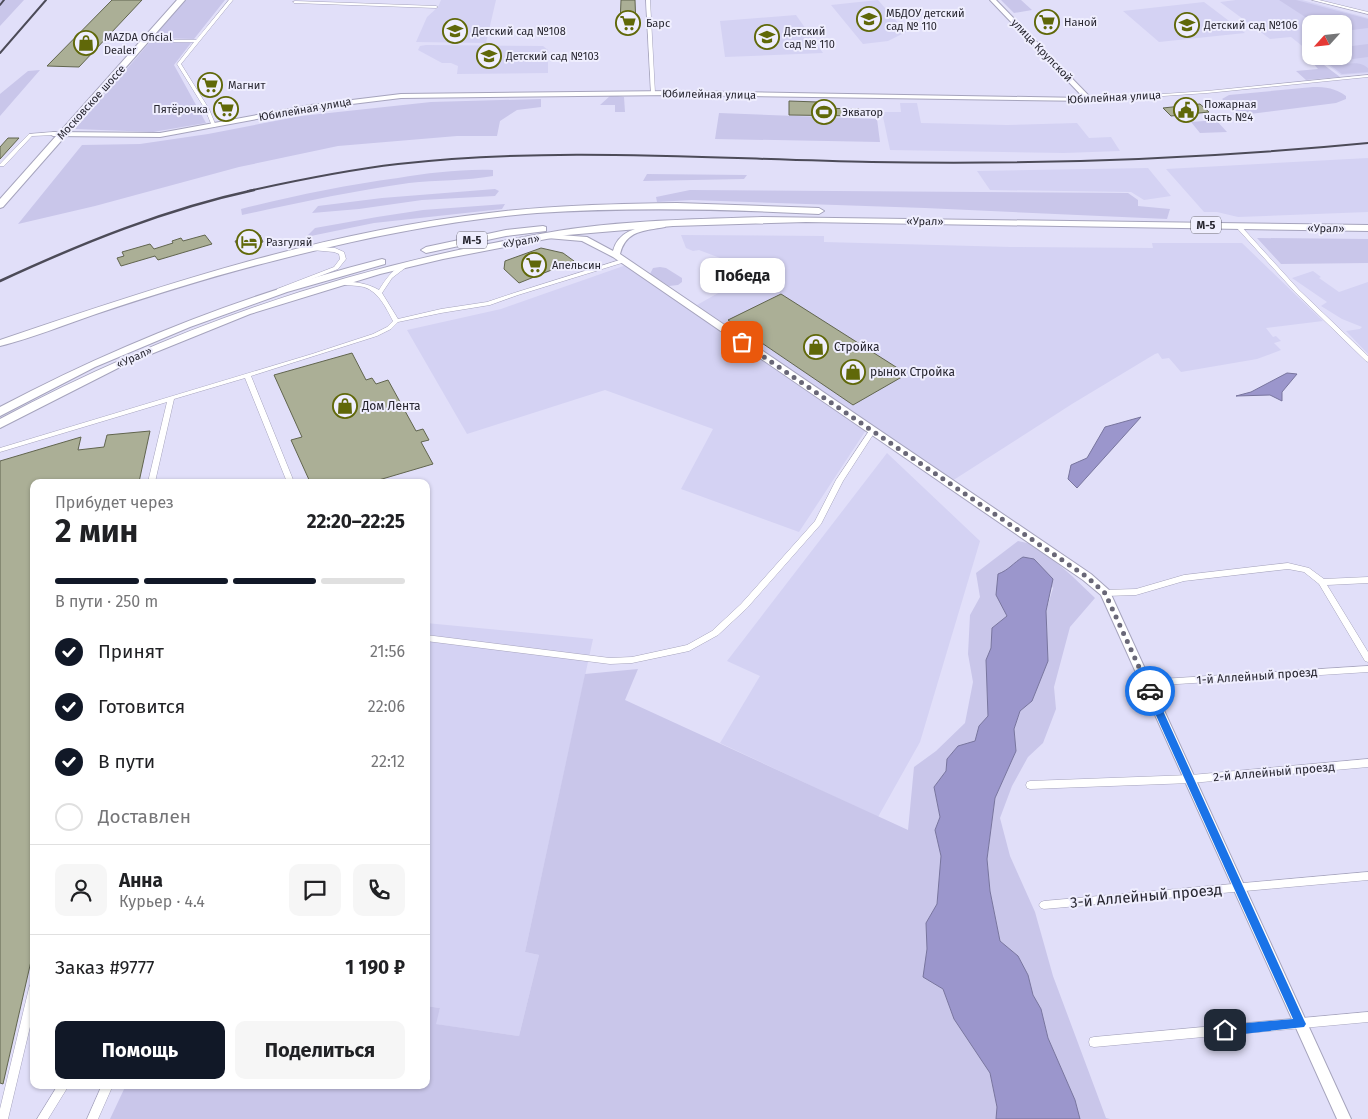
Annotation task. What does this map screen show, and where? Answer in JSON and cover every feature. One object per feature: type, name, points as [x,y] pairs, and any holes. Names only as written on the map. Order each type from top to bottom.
[{"type":"main road","name":"Московское шоссе","points":[[0,205],[58,134],[174,0]]},
{"type":"main road","name":"Московское шоссе","points":[[0,195],[145,41],[181,0]]},
{"type":"main road","points":[[0,343],[170,286],[282,254],[444,221],[554,210],[657,206],[732,206],[819,211]]},
{"type":"main road","name":"«Урал»","points":[[0,424],[76,383],[270,295],[347,271],[444,245],[506,233],[599,221],[679,215],[819,211],[1045,222]]},
{"type":"main road","name":"«Урал»","points":[[0,412],[73,374],[210,321],[435,256],[583,230],[672,223],[802,220],[1368,228]]},
{"type":"street","points":[[214,126],[207,109],[179,64],[231,0]]},
{"type":"street","points":[[408,7],[411,0]]},
{"type":"street","points":[[648,0],[652,93]]},
{"type":"street","name":"улица Крупской","points":[[993,0],[1090,100]]},
{"type":"street","points":[[1314,0],[1368,13]]},
{"type":"street","points":[[294,2],[436,7]]},
{"type":"street","points":[[145,41],[198,41]]},
{"type":"street","name":"Юбилейная улица","points":[[58,134],[151,136],[310,107],[384,98],[652,93],[1090,100],[1207,92],[1368,76]]},
{"type":"street","points":[[2,165],[31,135],[58,134]]},
{"type":"street","points":[[619,258],[619,242],[624,236],[632,232],[672,223]]},
{"type":"street","points":[[1238,226],[1297,291],[1368,360]]},
{"type":"street","points":[[547,236],[584,239],[619,258],[874,430],[1087,577],[1105,593],[1344,1119]]},
{"type":"street","points":[[270,295],[295,283],[336,268],[343,259],[342,253],[327,248],[282,254]]},
{"type":"street","points":[[0,450],[375,335],[389,328],[396,321],[441,311],[488,304],[619,258]]},
{"type":"street","points":[[380,292],[390,277],[407,264]]},
{"type":"street","points":[[340,282],[363,284],[380,292],[396,321]]},
{"type":"street","points":[[247,375],[290,479]]},
{"type":"street","points":[[153,479],[170,399]]},
{"type":"street","points":[[430,638],[610,661],[632,660],[689,648],[715,633],[744,606],[818,522],[840,480],[874,430]]},
{"type":"street","points":[[1105,593],[1136,592],[1184,578],[1288,566],[1306,570],[1322,582],[1368,659]]},
{"type":"street","points":[[1322,582],[1368,580]]},
{"type":"street","name":"1-й Аллейный проезд","points":[[1146,683],[1368,669]]},
{"type":"street","name":"2-й Аллейный проезд","points":[[1030,785],[1191,779],[1368,763]]},
{"type":"street","name":"3-й Аллейный проезд","points":[[1044,905],[1368,876]]},
{"type":"street","points":[[3,1119],[30,1005]]},
{"type":"street","points":[[1094,1042],[1368,1017]]},
{"type":"street","points":[[42,1119],[61,1089]]},
{"type":"street","points":[[92,1119],[106,1089]]},
{"type":"shaded area","points":[[0,0],[24,0],[0,26]]},
{"type":"shaded area","points":[[186,0],[225,0],[194,39],[152,38]]},
{"type":"shaded area","name":"Детский сад №108","points":[[441,0],[496,0],[486,43],[416,42],[427,17],[438,7]]},
{"type":"shaded area","name":"МБДОУ детский сад № 110","points":[[878,0],[906,32],[888,41],[863,44],[831,5]]},
{"type":"shaded area","points":[[1001,0],[1021,0],[1032,10],[1014,13]]},
{"type":"shaded area","points":[[1236,0],[1302,0],[1368,18],[1368,73],[1341,75],[1328,65],[1352,65],[1352,15],[1302,15],[1302,46],[1291,37],[1270,39],[1220,2]]},
{"type":"shaded area","points":[[1279,0],[1296,0],[1368,19],[1368,28],[1352,30],[1352,15],[1302,15]]},
{"type":"shaded area","name":"Детский сад №106","points":[[1204,2],[1245,33],[1159,42],[1123,11]]},
{"type":"shaded area","name":"Детский сад № 110","points":[[796,15],[823,53],[725,57],[720,21]]},
{"type":"shaded area","points":[[150,42],[191,43],[174,65],[206,123],[153,132],[75,129]]},
{"type":"shaded area","points":[[1368,44],[1368,57],[1352,59],[1352,46]]},
{"type":"shaded area","name":"Детский сад №103","points":[[420,46],[543,46],[548,50],[548,73],[457,74],[458,66],[451,63],[442,63],[418,50]]},
{"type":"shaded area","points":[[1352,63],[1355,63],[1368,68],[1368,72],[1342,74],[1330,65],[1352,65]]},
{"type":"shaded area","points":[[1315,65],[1324,65],[1340,77],[1306,80],[1296,71],[1318,69]]},
{"type":"shaded area","points":[[40,70],[0,116],[0,94],[28,71]]},
{"type":"shaded area","points":[[1313,87],[1334,90],[1346,96],[1346,99],[1336,103],[1250,114],[1236,111],[1222,99],[1229,95]]},
{"type":"shaded area","points":[[611,95],[624,97],[625,112],[615,112],[615,105],[600,105]]},
{"type":"shaded area","points":[[541,99],[541,107],[517,110],[500,121],[497,136],[457,136],[338,146],[239,167],[95,206],[18,224],[82,145],[140,144],[208,134],[301,116],[431,102]]},
{"type":"shaded area","points":[[900,103],[917,103],[921,123],[1007,125],[1077,123],[1089,138],[1111,137],[1120,151],[1064,153],[890,150],[882,112],[901,112]]},
{"type":"shaded area","points":[[719,113],[877,119],[880,142],[715,139]]},
{"type":"shaded area","points":[[1216,120],[1227,132],[1200,133],[1191,122]]},
{"type":"shaded area","points":[[1368,158],[1368,212],[1238,217],[1217,212],[1204,212],[1166,169]]},
{"type":"shaded area","points":[[1148,168],[1171,196],[1144,200],[1131,192],[990,190],[977,171]]},
{"type":"shaded area","points":[[493,170],[493,176],[388,186],[242,215],[241,209],[339,187],[433,173]]},
{"type":"shaded area","points":[[647,174],[747,175],[744,179],[643,181]]},
{"type":"shaded area","points":[[495,189],[499,191],[495,196],[422,200],[359,209],[312,213],[318,206],[382,198]]},
{"type":"shaded area","points":[[690,190],[1128,193],[1138,200],[1138,206],[1170,209],[1167,219],[692,200],[657,202],[656,197]]},
{"type":"shaded area","points":[[505,204],[502,209],[374,223],[306,237],[315,228],[377,217],[423,210]]},
{"type":"shaded area","name":"рынок Стройка","points":[[681,235],[824,236],[824,242],[1011,247],[1153,248],[1152,243],[1242,243],[1323,321],[1266,328],[1273,337],[1276,336],[1281,341],[1274,343],[1281,350],[1257,359],[1181,372],[1169,358],[1162,359],[1158,353],[1155,354],[1072,404],[952,481],[870,424],[799,532],[681,489],[713,429],[605,390],[467,434],[407,330],[501,309],[632,263],[697,305],[750,275],[728,261],[699,250],[693,251],[686,248]]},
{"type":"shaded area","points":[[1257,238],[1368,239],[1368,263],[1281,264]]},
{"type":"shaded area","points":[[653,268],[666,268],[682,278],[682,282],[678,285],[669,286],[650,274]]},
{"type":"shaded area","points":[[1313,271],[1321,277],[1319,278],[1339,292],[1368,282],[1368,354],[1346,331],[1362,327],[1342,319],[1321,306],[1327,302],[1292,278]]},
{"type":"shaded area","points":[[1287,373],[1297,374],[1282,392],[1282,401],[1270,395],[1236,396],[1251,392]]},
{"type":"shaded area","points":[[1141,417],[1077,488],[1068,479],[1071,465],[1087,458],[1105,427]]},
{"type":"shaded area","points":[[887,453],[980,541],[920,742],[878,817],[720,743],[760,676],[727,661]]},
{"type":"shaded area","points":[[1018,541],[1036,545],[1095,598],[1070,627],[1054,687],[1056,709],[1043,743],[1028,757],[1012,786],[1000,818],[1010,856],[1035,912],[1053,976],[1106,1118],[1110,1119],[1080,1119],[1075,1100],[1048,1038],[1041,1009],[1033,995],[1028,975],[1018,956],[1000,941],[990,891],[987,859],[995,798],[1016,751],[1014,729],[1020,711],[1032,701],[1048,661],[1046,611],[1053,588],[1042,568],[1034,559],[1010,569],[996,595],[1007,616],[992,628],[991,648],[986,660],[988,716],[979,726],[976,741],[958,746],[947,759],[946,771],[934,787],[940,817],[935,830],[941,856],[937,904],[926,923],[927,949],[924,977],[943,989],[954,1019],[990,1073],[997,1107],[996,1119],[110,1119],[124,1089],[430,1089],[430,1007],[440,1008],[436,1024],[519,1036],[539,955],[525,952],[585,674],[638,669],[625,700],[908,830],[914,767],[936,751],[965,723],[973,682],[968,654],[970,615],[980,597],[976,573]]},
{"type":"shaded area","points":[[1023,557],[1034,559],[1053,579],[1046,611],[1048,661],[1032,701],[1020,711],[1014,729],[1016,751],[995,798],[987,859],[990,891],[1000,941],[1018,956],[1028,975],[1033,995],[1041,1009],[1048,1038],[1075,1100],[1080,1119],[996,1119],[997,1107],[990,1073],[954,1019],[943,989],[923,977],[927,949],[926,923],[937,904],[941,856],[935,830],[940,817],[934,787],[946,771],[947,759],[958,746],[975,741],[979,726],[988,716],[986,660],[991,648],[992,628],[1007,616],[996,595],[998,574]]},
{"type":"shaded area","points":[[430,623],[593,639],[525,952],[539,955],[519,1036],[435,1024],[440,1008],[430,1007]]},
{"type":"building","name":"MAZDA Oficial Dealer","points":[[112,0],[142,0],[79,67],[47,66]]},
{"type":"building","points":[[621,0],[635,0],[636,27],[624,27],[624,24],[620,24]]},
{"type":"building","name":"Экватор","points":[[789,101],[818,102],[818,108],[859,109],[860,116],[789,115]]},
{"type":"building","name":"Пожарная часть №4","points":[[1200,104],[1209,112],[1171,116],[1163,108]]},
{"type":"building","points":[[8,138],[19,138],[0,159],[0,147]]},
{"type":"building","points":[[205,235],[212,244],[158,260],[155,256],[121,266],[117,258],[124,256],[122,252],[150,244],[154,249],[173,243],[172,241],[181,238],[183,241]]},
{"type":"building","name":"Разгуляй","points":[[260,235],[263,242],[239,249],[235,241]]},
{"type":"building","name":"Апельсин","points":[[541,248],[563,253],[574,261],[519,283],[504,269],[505,261]]},
{"type":"building","name":"Стройка","points":[[781,294],[907,374],[853,405],[728,320]]},
{"type":"building","name":"Дом Лента","points":[[352,353],[366,380],[372,378],[376,384],[388,380],[416,431],[423,429],[429,440],[421,442],[433,464],[382,479],[309,479],[291,440],[302,437],[274,375]]},
{"type":"building","points":[[150,431],[140,479],[30,479],[30,966],[3,1084],[0,1083],[0,461],[81,437],[78,450],[104,447],[107,435]]},
{"type":"railway","points":[[0,5],[4,0]]},
{"type":"railway","points":[[0,53],[46,0]]},
{"type":"railway","points":[[248,191],[379,166],[516,156],[635,155],[872,162],[996,163],[1182,157],[1368,143]]},
{"type":"railway","points":[[0,281],[62,253],[125,228],[189,207],[254,190]]},
{"type":"way so far","points":[[742,342],[874,430],[1087,577],[1105,593],[1150,691]]},
{"type":"place","name":"МБДОУ детский сад № 110","points":[[869,19]]},
{"type":"place","name":"Наной","points":[[1047,22]]},
{"type":"place","name":"Барс","points":[[628,23]]},
{"type":"place","name":"Детский сад №106","points":[[1187,25]]},
{"type":"place","name":"Детский сад №108","points":[[455,31]]},
{"type":"place","name":"Детский сад № 110","points":[[767,37]]},
{"type":"place","name":"MAZDA Oficial Dealer","points":[[86,43]]},
{"type":"place","name":"Детский сад №103","points":[[489,56]]},
{"type":"place","name":"Магнит","points":[[210,85]]},
{"type":"place","name":"Пятёрочка","points":[[226,109]]},
{"type":"place","name":"Пожарная часть №4","points":[[1186,110]]},
{"type":"place","name":"Экватор","points":[[824,112]]},
{"type":"place","name":"Разгуляй","points":[[249,242]]},
{"type":"place","name":"Апельсин","points":[[534,265]]},
{"type":"place","name":"Победа","points":[[742,342]]},
{"type":"place","name":"Стройка","points":[[816,347]]},
{"type":"place","name":"рынок Стройка","points":[[853,372]]},
{"type":"place","name":"Дом Лента","points":[[345,406]]},
{"type":"route","points":[[1150,691],[1300,1024],[1225,1030]]}]
